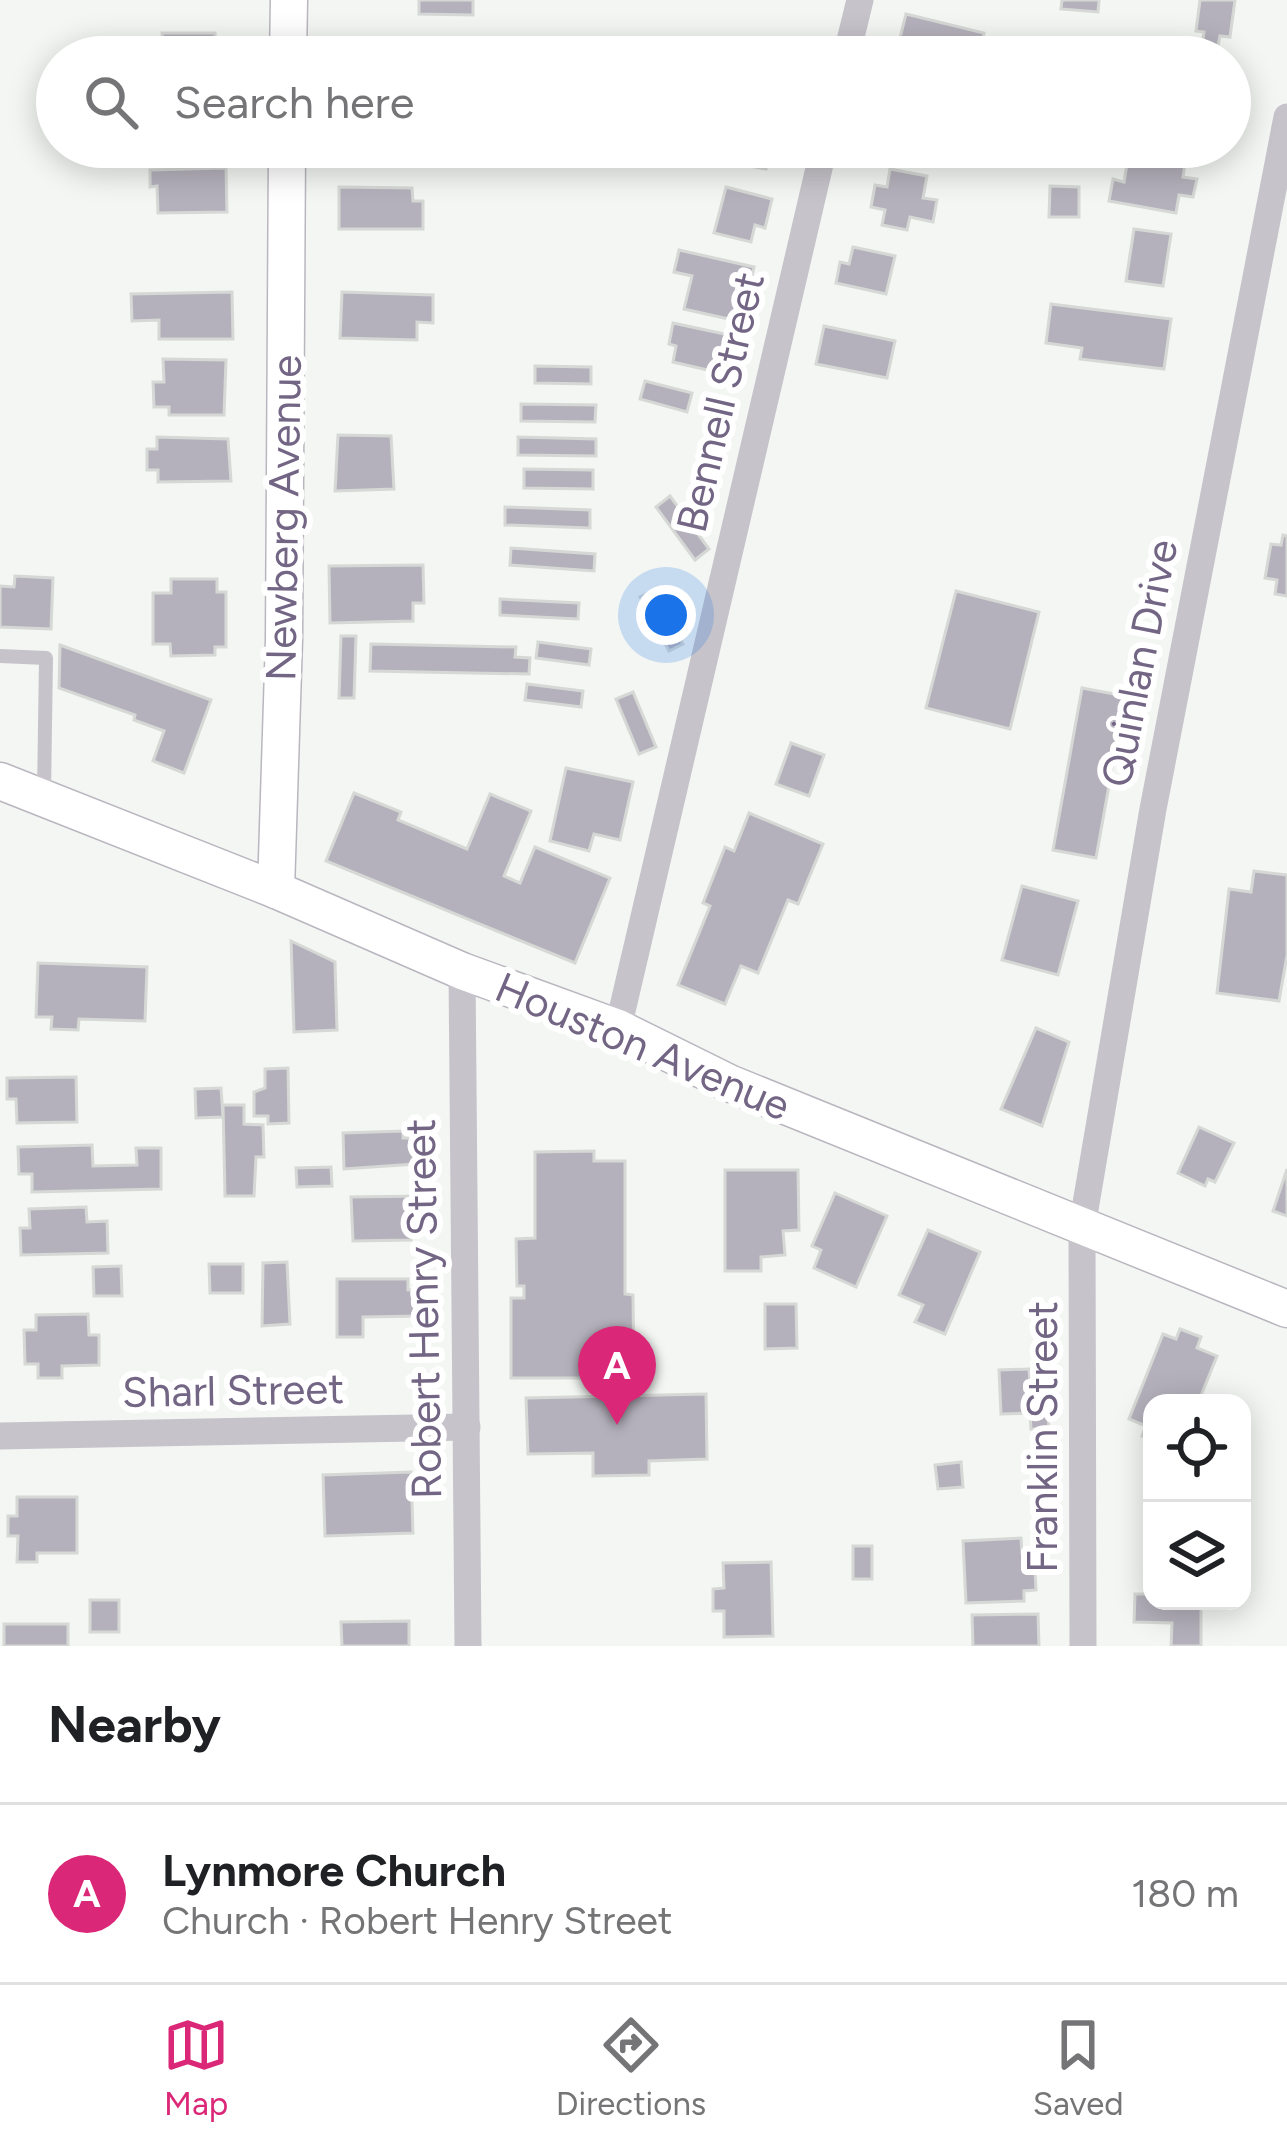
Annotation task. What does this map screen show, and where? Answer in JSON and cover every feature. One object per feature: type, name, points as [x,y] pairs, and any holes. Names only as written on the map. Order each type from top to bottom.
[{"type":"street","points":[[288,36],[289,0]]},
{"type":"street","points":[[851,36],[860,0]]},
{"type":"street","name":"Quinlan Drive","points":[[1082,1227],[1154,808],[1287,117]]},
{"type":"street","name":"Newberg Avenue","points":[[276,890],[284,639],[287,168]]},
{"type":"street","name":"Bennell Street","points":[[618,1028],[819,168]]},
{"type":"street","name":"Houston Avenue","points":[[0,781],[276,890],[462,971],[618,1028],[729,1083],[1287,1309]]},
{"type":"street","name":"Robert Henry Street","points":[[462,971],[468,1646]]},
{"type":"street","name":"Franklin Street","points":[[1082,1227],[1083,1646]]},
{"type":"street","name":"Sharl Street","points":[[0,1436],[467,1427]]},
{"type":"lane","points":[[0,656],[46,658],[44,798]]},
{"type":"building","points":[[419,0],[473,0],[473,15],[419,14]]},
{"type":"building","points":[[1062,0],[1099,0],[1098,12],[1061,9]]},
{"type":"building","points":[[1200,0],[1235,0],[1230,36],[1204,36],[1204,32],[1196,31]]},
{"type":"building","points":[[906,14],[984,33],[983,36],[900,36]]},
{"type":"building","points":[[162,33],[215,36],[162,36]]},
{"type":"building","points":[[226,168],[227,212],[158,213],[157,186],[150,187],[150,170]]},
{"type":"building","points":[[1126,168],[1184,168],[1183,177],[1197,179],[1193,197],[1179,195],[1176,213],[1109,201],[1113,179],[1124,182]]},
{"type":"building","points":[[890,169],[927,176],[923,198],[937,200],[933,222],[910,217],[907,230],[882,225],[885,210],[871,207],[875,185],[887,187]]},
{"type":"building","points":[[1050,186],[1079,187],[1079,217],[1049,217]]},
{"type":"building","points":[[339,187],[412,188],[413,201],[423,201],[423,229],[339,229]]},
{"type":"building","points":[[726,187],[772,199],[765,228],[755,225],[751,242],[714,233]]},
{"type":"building","points":[[1134,229],[1171,234],[1163,286],[1126,281]]},
{"type":"building","points":[[853,247],[895,256],[886,294],[836,283],[840,262],[849,264]]},
{"type":"building","points":[[679,250],[754,267],[742,322],[684,309],[692,276],[674,272]]},
{"type":"building","points":[[232,292],[233,339],[159,339],[159,320],[132,321],[131,294]]},
{"type":"building","points":[[342,292],[433,295],[433,323],[417,322],[417,340],[340,338]]},
{"type":"building","points":[[1051,304],[1171,319],[1164,369],[1080,359],[1082,348],[1046,343]]},
{"type":"building","points":[[673,323],[738,337],[729,375],[673,362],[676,346],[669,344]]},
{"type":"building","points":[[824,326],[895,341],[887,378],[816,364]]},
{"type":"building","points":[[163,359],[226,360],[224,415],[169,415],[169,407],[154,407],[153,382],[164,382]]},
{"type":"building","points":[[535,366],[591,367],[591,384],[535,383]]},
{"type":"building","points":[[645,381],[692,393],[687,412],[640,399]]},
{"type":"building","points":[[521,404],[596,405],[595,422],[521,421]]},
{"type":"building","points":[[338,435],[391,436],[394,489],[335,491]]},
{"type":"building","points":[[157,437],[228,439],[231,481],[158,482],[158,470],[147,470],[147,449],[157,449]]},
{"type":"building","points":[[518,437],[596,439],[596,456],[518,455]]},
{"type":"building","points":[[524,469],[593,470],[593,489],[524,488]]},
{"type":"building","points":[[670,496],[709,549],[695,560],[656,507]]},
{"type":"building","points":[[505,507],[590,510],[590,528],[505,525]]},
{"type":"building","points":[[1283,535],[1287,536],[1287,596],[1275,594],[1277,580],[1265,578],[1271,544],[1281,545]]},
{"type":"building","points":[[511,548],[595,554],[594,571],[510,565]]},
{"type":"building","points":[[423,565],[424,603],[413,603],[413,621],[330,623],[329,566]]},
{"type":"building","points":[[15,576],[53,578],[51,629],[0,627],[0,586],[14,587]]},
{"type":"building","points":[[171,579],[217,579],[217,592],[226,592],[226,647],[215,647],[215,655],[171,656],[170,644],[153,644],[153,593],[171,593]]},
{"type":"building","points":[[654,590],[683,644],[669,651],[640,597]]},
{"type":"building","points":[[956,591],[1039,612],[1010,729],[926,708]]},
{"type":"building","points":[[500,599],[579,603],[578,619],[500,615]]},
{"type":"building","points":[[341,636],[356,636],[354,698],[339,698]]},
{"type":"building","points":[[538,642],[591,649],[589,665],[536,658]]},
{"type":"building","points":[[371,644],[516,647],[515,657],[530,658],[529,674],[370,671]]},
{"type":"building","points":[[60,645],[211,700],[184,773],[153,761],[164,731],[134,720],[135,715],[59,688]]},
{"type":"building","points":[[527,684],[583,691],[581,707],[525,700]]},
{"type":"building","points":[[1082,688],[1125,696],[1096,858],[1053,850]]},
{"type":"building","points":[[633,692],[656,747],[639,754],[616,699]]},
{"type":"building","points":[[791,743],[824,755],[809,796],[776,784]]},
{"type":"building","points":[[566,768],[633,782],[620,840],[594,834],[589,851],[550,841]]},
{"type":"building","points":[[354,793],[401,812],[398,820],[467,849],[490,794],[531,811],[504,876],[520,883],[535,847],[610,878],[575,963],[326,861]]},
{"type":"building","points":[[749,813],[823,844],[798,904],[788,900],[758,973],[741,966],[725,1004],[678,985],[710,906],[703,903],[725,847],[734,851]]},
{"type":"building","points":[[1254,871],[1287,875],[1287,955],[1279,1001],[1217,993],[1229,889],[1251,892]]},
{"type":"building","points":[[1022,886],[1078,901],[1058,975],[1002,960]]},
{"type":"building","points":[[291,941],[335,962],[337,1030],[294,1032]]},
{"type":"building","points":[[38,963],[147,967],[145,1021],[79,1019],[78,1030],[51,1029],[52,1017],[36,1017]]},
{"type":"building","points":[[1036,1028],[1069,1042],[1042,1126],[1001,1109]]},
{"type":"building","points":[[288,1068],[289,1123],[268,1124],[268,1116],[254,1116],[254,1092],[265,1088],[265,1069]]},
{"type":"building","points":[[76,1077],[77,1122],[17,1123],[16,1099],[7,1099],[7,1078]]},
{"type":"building","points":[[221,1088],[223,1117],[196,1118],[195,1089]]},
{"type":"building","points":[[223,1105],[244,1105],[244,1124],[263,1125],[264,1157],[256,1157],[254,1196],[225,1196]]},
{"type":"building","points":[[1199,1127],[1234,1143],[1215,1182],[1208,1179],[1205,1186],[1178,1173]]},
{"type":"building","points":[[403,1131],[403,1138],[415,1138],[415,1164],[344,1169],[343,1133]]},
{"type":"building","points":[[92,1145],[93,1166],[137,1165],[136,1148],[161,1148],[161,1189],[32,1192],[32,1174],[19,1174],[18,1147]]},
{"type":"building","points":[[594,1151],[594,1161],[625,1161],[625,1294],[633,1295],[634,1378],[511,1378],[511,1298],[524,1298],[524,1286],[517,1286],[516,1239],[535,1238],[535,1152]]},
{"type":"building","points":[[331,1167],[332,1186],[297,1187],[296,1168]]},
{"type":"building","points":[[1287,1169],[1287,1216],[1273,1211]]},
{"type":"building","points":[[725,1170],[798,1170],[799,1230],[783,1231],[785,1255],[761,1257],[761,1271],[725,1271]]},
{"type":"building","points":[[835,1193],[887,1216],[856,1287],[814,1268],[821,1250],[812,1246]]},
{"type":"building","points":[[423,1196],[423,1223],[410,1223],[411,1240],[353,1241],[351,1197]]},
{"type":"building","points":[[86,1207],[87,1222],[107,1221],[108,1253],[21,1255],[20,1228],[30,1228],[29,1209]]},
{"type":"building","points":[[928,1230],[980,1252],[945,1334],[915,1322],[923,1305],[899,1295]]},
{"type":"building","points":[[287,1262],[290,1324],[262,1326],[263,1263]]},
{"type":"building","points":[[209,1264],[243,1264],[243,1293],[210,1293]]},
{"type":"building","points":[[121,1266],[122,1296],[94,1296],[93,1267]]},
{"type":"building","points":[[337,1279],[408,1279],[408,1290],[423,1289],[423,1316],[363,1317],[363,1337],[337,1337]]},
{"type":"building","points":[[765,1304],[796,1304],[797,1348],[765,1349]]},
{"type":"building","points":[[88,1314],[89,1335],[99,1335],[99,1365],[62,1366],[62,1378],[38,1378],[38,1364],[25,1364],[24,1330],[36,1330],[36,1315]]},
{"type":"building","points":[[1180,1329],[1201,1337],[1197,1348],[1217,1356],[1202,1394],[1143,1394],[1143,1425],[1129,1419],[1163,1334],[1176,1339]]},
{"type":"building","points":[[1029,1369],[1030,1383],[1055,1383],[1056,1411],[1048,1411],[1049,1429],[1031,1429],[1030,1413],[1001,1414],[999,1370]]},
{"type":"building","points":[[706,1394],[707,1459],[649,1461],[649,1475],[593,1476],[593,1453],[528,1454],[526,1398]]},
{"type":"building","points":[[961,1462],[963,1487],[938,1489],[935,1465]]},
{"type":"building","points":[[411,1472],[413,1533],[325,1536],[323,1475]]},
{"type":"building","points":[[17,1497],[77,1497],[77,1553],[37,1553],[37,1562],[17,1562],[18,1536],[8,1536],[8,1516],[17,1516]]},
{"type":"building","points":[[1021,1538],[1022,1553],[1034,1553],[1036,1590],[1024,1591],[1024,1601],[966,1603],[963,1541]]},
{"type":"building","points":[[853,1546],[872,1546],[872,1579],[853,1579]]},
{"type":"building","points":[[771,1562],[773,1636],[724,1637],[724,1611],[713,1611],[713,1589],[724,1588],[723,1563]]},
{"type":"building","points":[[1135,1594],[1143,1594],[1143,1610],[1201,1610],[1201,1646],[1171,1646],[1172,1623],[1134,1622]]},
{"type":"building","points":[[90,1600],[119,1600],[119,1632],[90,1632]]},
{"type":"building","points":[[1038,1614],[1039,1646],[973,1646],[972,1615]]},
{"type":"building","points":[[409,1621],[409,1646],[342,1646],[341,1622]]},
{"type":"building","points":[[4,1624],[68,1624],[68,1646],[4,1646]]},
{"type":"place","name":"Lynmore Church","points":[[617,1425]]}]
